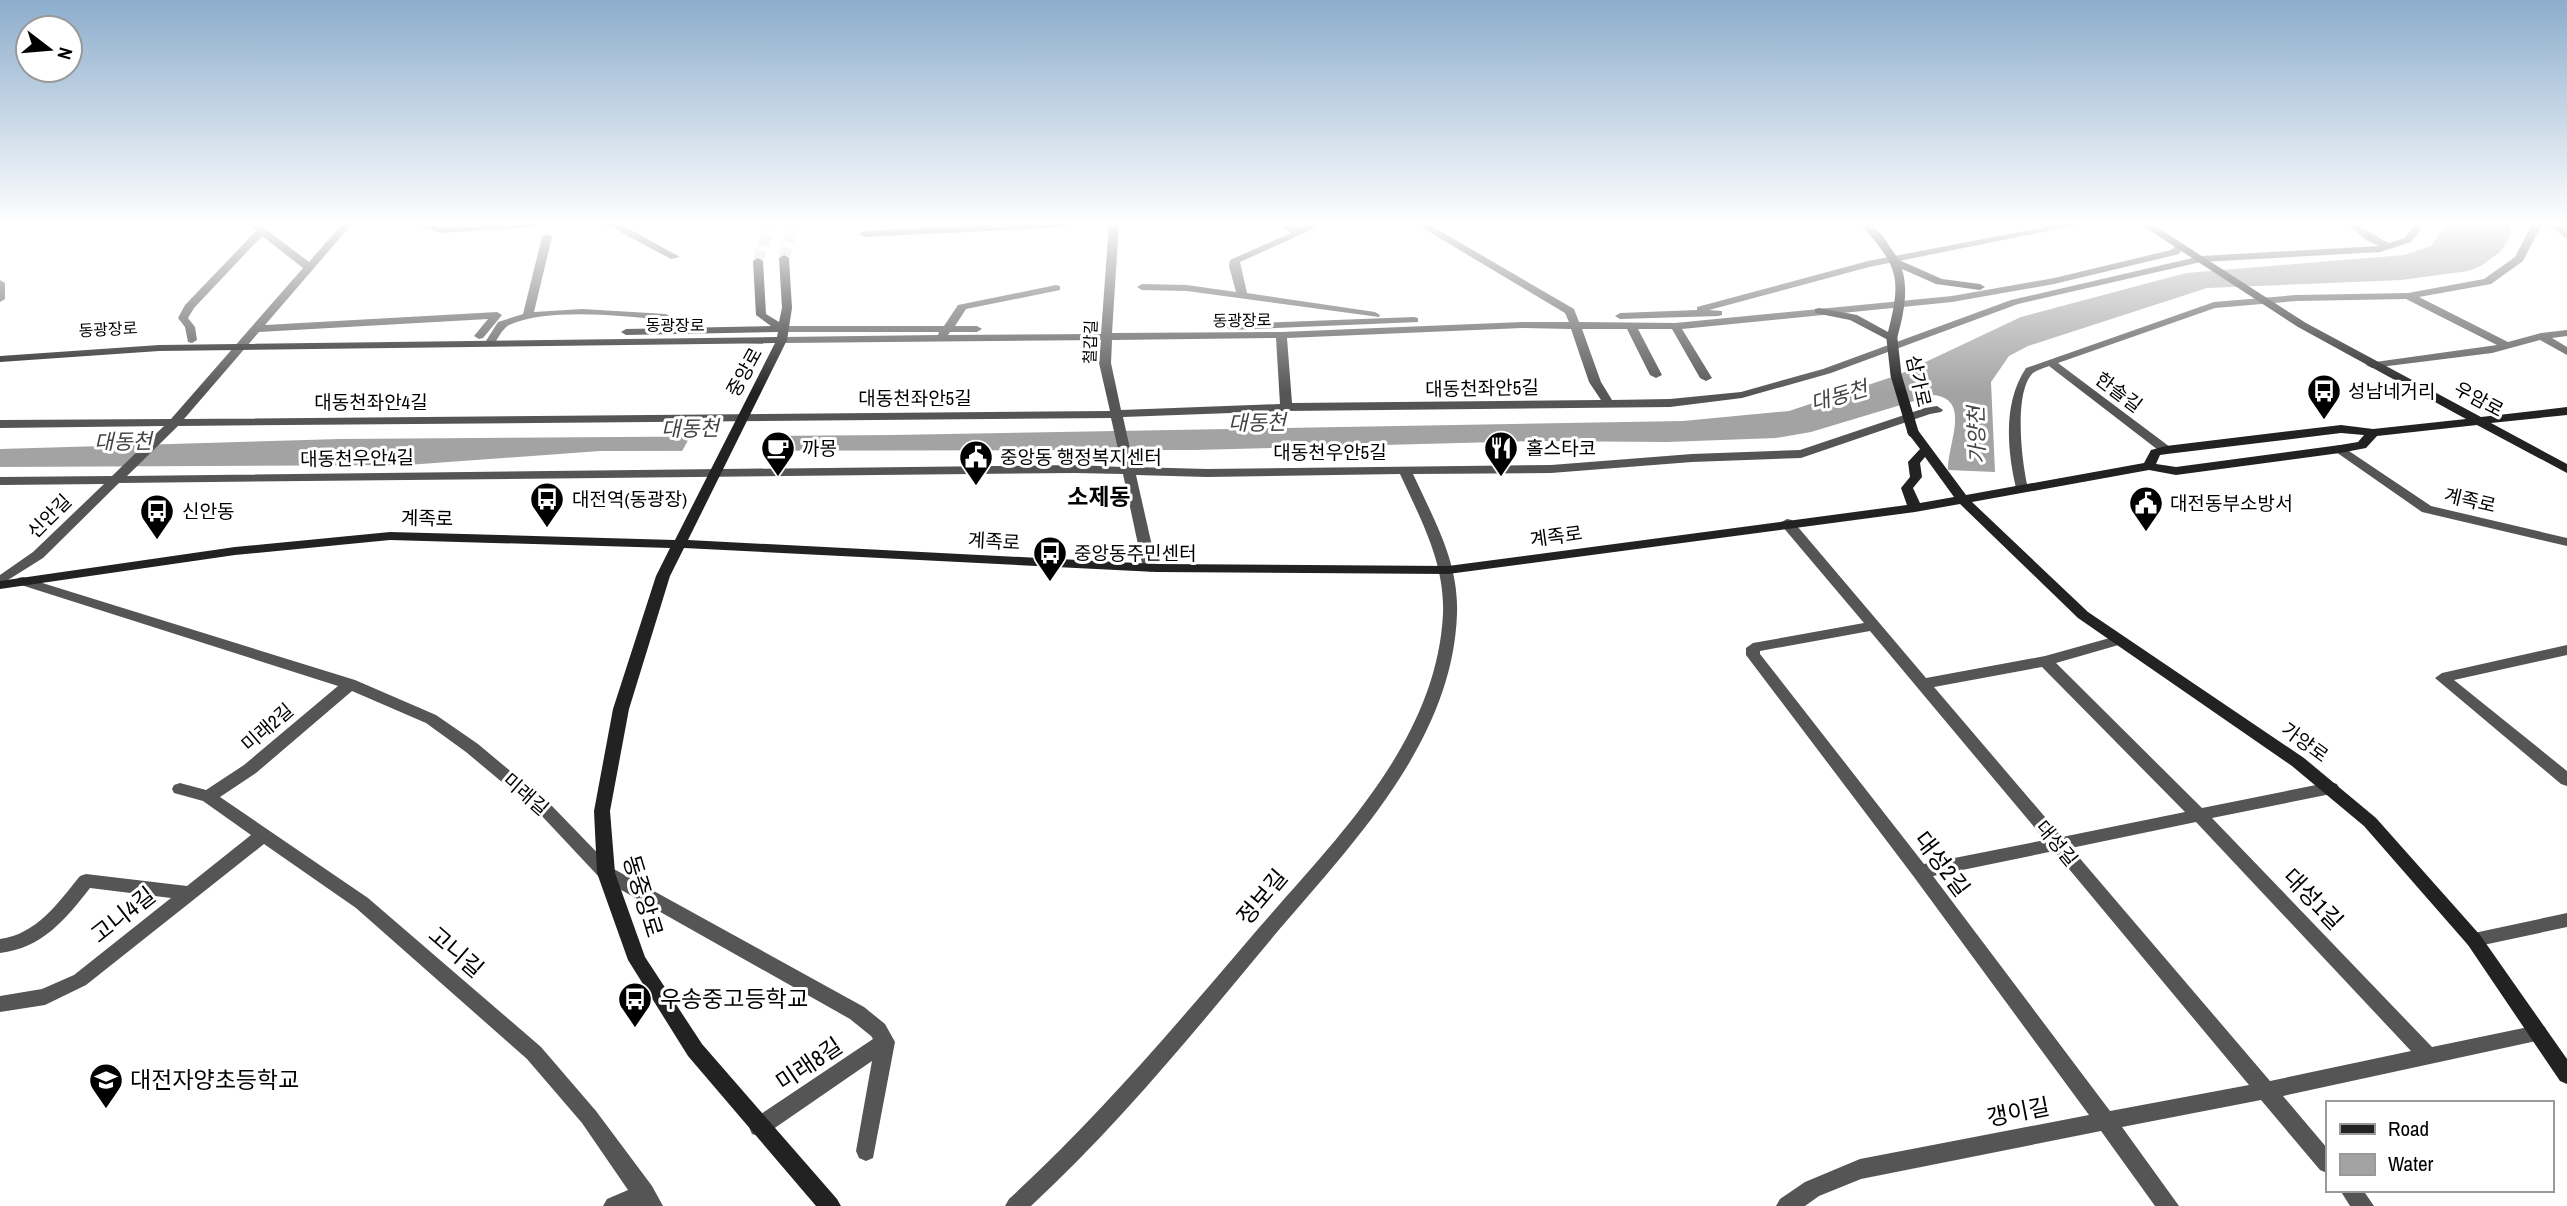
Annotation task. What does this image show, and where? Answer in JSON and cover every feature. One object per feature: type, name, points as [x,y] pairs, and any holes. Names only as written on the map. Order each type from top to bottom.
[{"type":"main road","points":[[759,280],[761,315],[782,335]]},
{"type":"main road","name":"중앙로","points":[[677,544],[716,472],[782,335],[787,308],[785,280]]},
{"type":"main road","name":"삼가로","points":[[1902,280],[1892,339],[1892,362],[1897,387],[1913,432],[1963,500]]},
{"type":"main road","points":[[1936,280],[1980,287]]},
{"type":"main road","name":"우암로","points":[[2235,280],[2372,365],[2478,419],[2567,469]]},
{"type":"main road","points":[[1819,312],[1853,317],[1892,339]]},
{"type":"main road","name":"동광장로","points":[[0,359],[242,343],[478,336],[492,340],[666,331],[782,335]]},
{"type":"main road","name":"동광장로","points":[[0,352],[192,340],[242,343],[782,335]]},
{"type":"main road","name":"계족로","points":[[2166,450],[2341,429],[2373,433],[2567,411]]},
{"type":"main road","name":"계족로","points":[[0,583],[23,582],[235,551],[390,536],[677,544],[1150,568],[1448,570],[1915,508],[2150,466],[2176,471],[2340,449],[2362,445],[2373,433]]},
{"type":"main road","points":[[1915,508],[1908,488],[1916,477],[1914,463],[1926,450]]},
{"type":"main road","points":[[2150,466],[2155,453],[2166,450]]},
{"type":"main road","name":"가양로","points":[[1963,500],[2043,579],[2117,641],[2240,721],[2331,788],[2375,827],[2474,940],[2567,1075]]},
{"type":"main road","name":"동중앙로","points":[[677,544],[663,576],[621,709],[602,811],[606,873],[637,960],[695,1050],[830,1206]]},
{"type":"street","points":[[192,340],[190,327],[183,318],[212,280]]},
{"type":"street","points":[[173,423],[299,280]]},
{"type":"street","points":[[528,316],[537,280]]},
{"type":"street","name":"철갑길","points":[[1113,280],[1105,363],[1127,468]]},
{"type":"street","points":[[1238,280],[1242,295]]},
{"type":"street","points":[[1516,280],[1570,312],[1595,382],[1609,404]]},
{"type":"street","points":[[1688,314],[1710,305],[1805,280]]},
{"type":"street","name":"동광장로","points":[[782,335],[1106,332],[1411,320],[1574,321],[1631,326],[1675,326],[1819,312],[2010,280]]},
{"type":"street","name":"동광장로","points":[[1106,332],[1281,335],[1574,321],[1900,299],[1952,299],[2057,280]]},
{"type":"street","name":"대동천좌안5길","points":[[740,419],[1117,416],[1286,407],[1680,403],[1764,391],[2014,302],[2108,280]]},
{"type":"street","points":[[2022,488],[2016,463],[2015,414],[2022,382],[2030,370],[2214,305],[2264,299],[2408,296],[2489,280]]},
{"type":"street","points":[[0,283],[0,299]]},
{"type":"street","points":[[1142,287],[1242,295],[1411,320]]},
{"type":"street","points":[[943,334],[962,307],[1056,288]]},
{"type":"street","points":[[2408,296],[2507,346]]},
{"type":"street","points":[[492,340],[502,324],[528,316],[622,312],[666,317],[666,331]]},
{"type":"street","points":[[254,329],[497,314],[478,336]]},
{"type":"street","points":[[1631,326],[1656,375]]},
{"type":"street","points":[[1675,326],[1706,378]]},
{"type":"street","name":"우암로","points":[[2372,365],[2456,356],[2541,336],[2567,334]]},
{"type":"street","points":[[1281,335],[1286,407]]},
{"type":"street","points":[[2541,336],[2567,352]]},
{"type":"street","name":"한솔길","points":[[2050,362],[2166,450]]},
{"type":"street","name":"대동천우안5길","points":[[716,472],[1127,468],[1405,471],[1551,469],[1692,458],[1801,454],[1928,410],[1937,410]]},
{"type":"street","name":"대동천좌안4길","points":[[0,424],[740,419]]},
{"type":"street","name":"신안길","points":[[0,583],[38,555],[173,423]]},
{"type":"street","name":"계족로","points":[[2340,449],[2427,509],[2567,542]]},
{"type":"street","points":[[1127,468],[1150,568]]},
{"type":"street","points":[[1405,471],[1448,570]]},
{"type":"street","name":"대동천우안4길","points":[[0,481],[116,477],[716,472]]},
{"type":"street","name":"대성길","points":[[1787,523],[2326,1162]]},
{"type":"street","name":"정보길","points":[[1017,1206],[1069,1159],[1268,929],[1396,768],[1438,685],[1451,596],[1448,570]]},
{"type":"street","name":"미래길","points":[[23,582],[350,684],[431,719],[472,748],[546,810],[606,873],[857,1013],[878,1030],[886,1042]]},
{"type":"street","name":"대성2길","points":[[1873,626],[1753,648],[1753,655],[1920,872],[2168,1206]]},
{"type":"street","points":[[1923,684],[2045,661],[2117,641]]},
{"type":"street","points":[[2567,650],[2442,678],[2567,780]]},
{"type":"street","name":"대성1길","points":[[2045,661],[2198,814],[2428,1056]]},
{"type":"street","name":"미래2길","points":[[208,797],[250,769],[350,684]]},
{"type":"street","points":[[1920,872],[2331,788]]},
{"type":"street","name":"고니길","points":[[180,789],[208,797],[362,903],[534,1053],[589,1117],[649,1200]]},
{"type":"street","name":"고니4길","points":[[0,1003],[45,997],[80,980],[262,836]]},
{"type":"street","points":[[0,946],[16,946],[51,923],[86,881],[190,892]]},
{"type":"street","points":[[2474,940],[2567,920]]},
{"type":"street","points":[[2266,1090],[2538,1033]]},
{"type":"street","points":[[866,1151],[886,1042]]},
{"type":"street","name":"미래8길","points":[[759,1127],[886,1042]]},
{"type":"street","name":"갱이길","points":[[1787,1206],[1812,1189],[1860,1170],[2266,1090]]},
{"type":"street","points":[[2352,1192],[2363,1206]]},
{"type":"street","points":[[614,1206],[649,1200]]},
{"type":"water","points":[[2159,280],[2394,280],[2207,288],[2028,346],[2009,356],[1991,382],[1995,472],[1948,470],[1955,414],[1952,405],[1934,395],[1811,432],[1776,438],[1195,450],[600,451],[407,465],[0,467],[0,449],[340,439],[891,435],[1683,421],[1789,411],[1898,375],[2021,317]]},
{"type":"pier","points":[[779,432],[768,455],[680,455],[692,433]]},
{"type":"place","name":"성남네거리","points":[[2324,421]]},
{"type":"place","name":"까몽","points":[[778,478]]},
{"type":"place","name":"홀스타코","points":[[1501,478]]},
{"type":"place","name":"중앙동 행정복지센터","points":[[976,487]]},
{"type":"place","name":"대전역(동광장)","points":[[547,529]]},
{"type":"place","name":"대전동부소방서","points":[[2146,533]]},
{"type":"place","name":"신안동","points":[[157,541]]},
{"type":"place","name":"중앙동주민센터","points":[[1050,583]]},
{"type":"place","name":"우송중고등학교","points":[[635,1029]]},
{"type":"place","name":"대전자양초등학교","points":[[106,1110]]},
{"type":"district","name":"소제동","points":[[1099,497]]},
{"type":"water label","name":"대동천","points":[[1839,396]]},
{"type":"water label","name":"대동천","points":[[1257,423]]},
{"type":"water label","name":"대동천","points":[[690,429]]},
{"type":"water label","name":"가양천","points":[[1977,435]]},
{"type":"water label","name":"대동천","points":[[123,442]]}]
